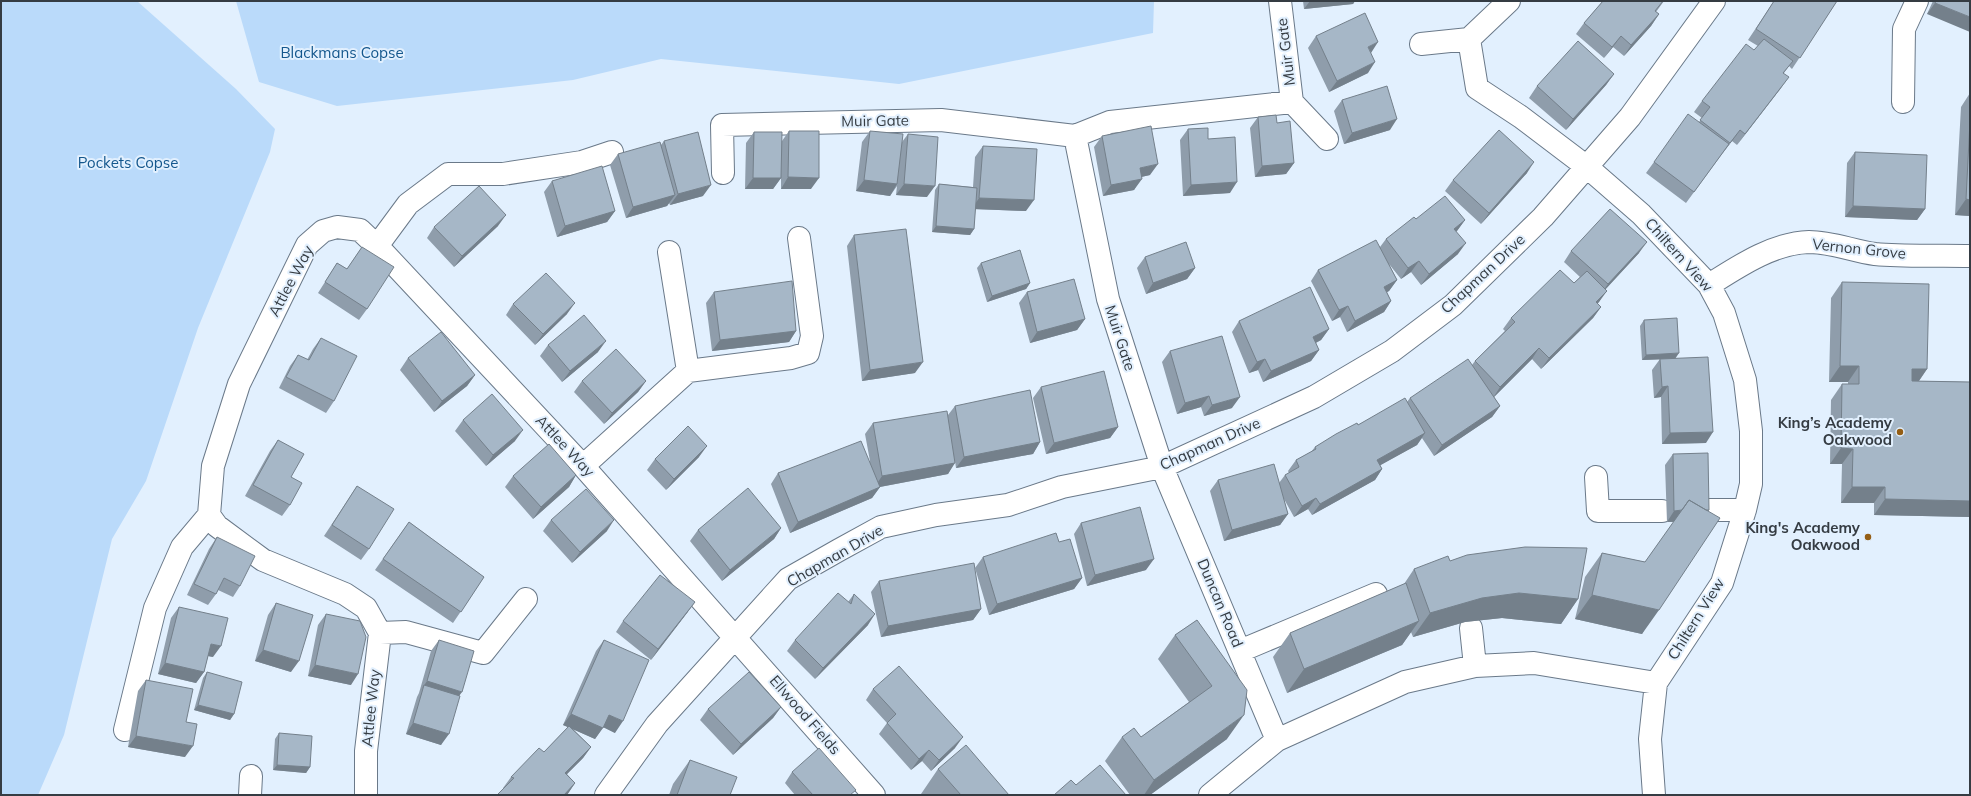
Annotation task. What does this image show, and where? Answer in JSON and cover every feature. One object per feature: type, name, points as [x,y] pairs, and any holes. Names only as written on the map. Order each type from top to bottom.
[{"type":"street","name":"Muir Gate","points":[[1280,1],[1292,102],[1327,139]]},
{"type":"street","points":[[1421,44],[1469,40],[1509,1]]},
{"type":"street","name":"Chapman Drive","points":[[606,795],[657,724],[788,579],[881,527],[936,515],[1008,505],[1062,487],[1162,467],[1314,397],[1392,352],[1453,305],[1543,217],[1630,116],[1714,1]]},
{"type":"street","points":[[1903,102],[1904,29],[1917,1]]},
{"type":"street","name":"Chiltern View","points":[[1469,40],[1477,88],[1520,117],[1587,166],[1641,214],[1709,285],[1724,313],[1745,380],[1751,431],[1751,484],[1745,510],[1722,583],[1656,683],[1650,740],[1654,795]]},
{"type":"street","name":"Muir Gate","points":[[723,173],[722,125],[941,120],[1075,136],[1110,122],[1292,102]]},
{"type":"street","name":"Muir Gate","points":[[1075,136],[1108,300],[1162,467]]},
{"type":"street","points":[[377,246],[408,204],[448,174],[503,174],[582,162],[612,152]]},
{"type":"street","name":"Attlee Way","points":[[208,516],[214,466],[239,384],[307,246],[323,231],[337,227],[360,230],[377,246],[584,466],[735,636]]},
{"type":"street","points":[[584,466],[688,371],[791,358],[808,353],[812,336],[799,238]]},
{"type":"street","name":"Vernon Grove","points":[[1709,285],[1760,255],[1786,246],[1809,242],[1833,245],[1876,254],[1970,256]]},
{"type":"street","points":[[669,252],[688,371]]},
{"type":"street","name":"Duncan Road","points":[[1162,467],[1277,740]]},
{"type":"street","points":[[1596,477],[1598,511],[1662,511]]},
{"type":"street","points":[[1705,510],[1745,510]]},
{"type":"street","points":[[125,730],[155,608],[182,547],[208,516],[217,526],[264,560],[345,594],[366,608],[380,633],[406,632],[483,652],[526,599]]},
{"type":"street","points":[[1240,651],[1376,594]]},
{"type":"street","points":[[1471,628],[1475,666]]},
{"type":"street","name":"Attlee Way","points":[[366,795],[366,751],[380,633]]},
{"type":"street","name":"Ellwood Fields","points":[[735,636],[874,795]]},
{"type":"street","points":[[1210,795],[1277,740],[1406,682],[1475,666],[1534,663],[1656,683]]},
{"type":"green space","name":"Pockets Copse","points":[[1,1],[137,1],[236,89],[275,129],[270,152],[198,328],[146,481],[112,539],[64,735],[38,795],[1,795]]},
{"type":"green space","name":"Blackmans Copse","points":[[236,1],[1154,1],[1153,33],[899,84],[661,59],[573,80],[337,106],[259,82]]},
{"type":"building","points":[[1603,1],[1663,1],[1655,11],[1659,14],[1631,45],[1621,36],[1612,47],[1584,23]]},
{"type":"building","points":[[1774,1],[1837,1],[1800,58],[1756,29]]},
{"type":"building","points":[[1936,1],[1970,1],[1970,17],[1935,3]]},
{"type":"building","points":[[1365,13],[1378,42],[1368,47],[1375,62],[1337,81],[1316,36]]},
{"type":"building","points":[[1764,39],[1793,61],[1783,73],[1789,77],[1745,134],[1740,130],[1730,143],[1700,120],[1710,107],[1702,101],[1746,44],[1754,50]]},
{"type":"building","points":[[1578,41],[1614,74],[1573,119],[1537,86]]},
{"type":"building","points":[[1387,86],[1397,119],[1352,133],[1342,100]]},
{"type":"building","points":[[1688,114],[1729,144],[1694,192],[1654,162]]},
{"type":"building","points":[[1276,115],[1277,123],[1290,121],[1294,163],[1262,166],[1258,117]]},
{"type":"building","points":[[1970,121],[1970,200],[1966,199]]},
{"type":"building","points":[[1151,126],[1158,164],[1140,168],[1142,179],[1111,185],[1102,136]]},
{"type":"building","points":[[1208,128],[1208,139],[1235,137],[1237,182],[1191,185],[1188,129]]},
{"type":"building","points":[[1499,130],[1534,162],[1489,213],[1453,180]]},
{"type":"building","points":[[789,131],[819,131],[819,178],[788,177]]},
{"type":"building","points":[[870,131],[903,134],[897,184],[864,180]]},
{"type":"building","points":[[698,132],[711,185],[678,194],[664,141]]},
{"type":"building","points":[[754,132],[782,132],[781,178],[753,178]]},
{"type":"building","points":[[908,134],[938,137],[935,186],[904,184]]},
{"type":"building","points":[[660,142],[675,195],[633,207],[618,154]]},
{"type":"building","points":[[983,146],[1037,149],[1034,200],[979,198]]},
{"type":"building","points":[[1855,152],[1927,155],[1925,209],[1853,206]]},
{"type":"building","points":[[602,166],[615,211],[565,226],[552,181]]},
{"type":"building","points":[[939,184],[977,188],[974,229],[936,226]]},
{"type":"building","points":[[479,186],[506,215],[462,256],[434,227]]},
{"type":"building","points":[[1445,196],[1465,220],[1454,229],[1466,243],[1429,274],[1419,261],[1408,268],[1386,239],[1414,217],[1416,219]]},
{"type":"building","points":[[1610,209],[1647,242],[1608,284],[1571,251]]},
{"type":"building","points":[[906,229],[923,362],[870,370],[854,235]]},
{"type":"building","points":[[1376,240],[1397,280],[1384,287],[1391,301],[1355,321],[1348,306],[1339,310],[1318,270]]},
{"type":"building","points":[[1186,242],[1195,268],[1153,283],[1145,257]]},
{"type":"building","points":[[362,247],[394,267],[367,309],[325,282],[337,263],[347,269]]},
{"type":"building","points":[[1020,250],[1030,283],[992,296],[981,263]]},
{"type":"building","points":[[1560,270],[1574,283],[1587,271],[1607,291],[1596,302],[1601,307],[1549,358],[1539,348],[1500,387],[1475,361],[1515,322],[1511,318]]},
{"type":"building","points":[[546,273],[575,303],[543,334],[513,304]]},
{"type":"building","points":[[1074,279],[1085,319],[1037,332],[1027,292]]},
{"type":"building","points":[[792,281],[796,331],[720,340],[714,292]]},
{"type":"building","name":"King’s Academy Oakwood","points":[[1842,282],[1929,284],[1927,369],[1912,369],[1912,381],[1970,382],[1970,501],[1885,499],[1885,487],[1852,487],[1853,449],[1841,448],[1842,384],[1859,384],[1859,366],[1840,366]]},
{"type":"building","points":[[1310,287],[1329,329],[1313,337],[1319,350],[1271,371],[1265,359],[1257,362],[1239,321]]},
{"type":"building","points":[[584,315],[606,341],[570,371],[548,345]]},
{"type":"building","points":[[1677,318],[1679,353],[1646,355],[1644,320]]},
{"type":"building","points":[[441,332],[475,375],[442,401],[408,358]]},
{"type":"building","points":[[1222,336],[1240,397],[1212,405],[1209,396],[1185,403],[1170,351]]},
{"type":"building","points":[[321,338],[357,356],[334,401],[286,377],[298,355],[309,360]]},
{"type":"building","points":[[616,349],[646,381],[612,413],[582,381]]},
{"type":"building","points":[[1708,357],[1713,432],[1670,433],[1668,386],[1662,387],[1660,359]]},
{"type":"building","points":[[1468,359],[1500,406],[1442,445],[1410,398]]},
{"type":"building","points":[[1104,371],[1118,427],[1054,443],[1041,387]]},
{"type":"building","points":[[1030,390],[1040,442],[964,457],[955,406]]},
{"type":"building","points":[[492,394],[523,430],[493,455],[463,420]]},
{"type":"building","points":[[1405,398],[1425,433],[1377,460],[1382,469],[1320,504],[1316,498],[1302,506],[1285,475],[1299,467],[1296,460],[1316,449],[1315,447],[1336,434],[1357,423],[1358,425]]},
{"type":"building","points":[[947,411],[955,463],[882,476],[873,423]]},
{"type":"building","points":[[688,426],[707,446],[674,479],[655,459]]},
{"type":"building","points":[[278,440],[304,454],[291,477],[302,483],[290,505],[253,485]]},
{"type":"building","points":[[861,441],[880,487],[798,522],[778,473]]},
{"type":"building","points":[[549,444],[576,475],[541,507],[513,476]]},
{"type":"building","points":[[1708,453],[1709,510],[1706,510],[1689,500],[1682,510],[1674,511],[1673,454]]},
{"type":"building","points":[[1274,464],[1288,514],[1232,530],[1218,480]]},
{"type":"building","points":[[357,486],[394,509],[369,549],[332,525]]},
{"type":"building","points":[[748,488],[781,528],[730,570],[698,530]]},
{"type":"building","points":[[586,489],[614,520],[580,552],[551,520]]},
{"type":"building","points":[[1689,500],[1720,518],[1659,610],[1592,595],[1602,553],[1645,562]]},
{"type":"building","points":[[1140,507],[1154,559],[1095,575],[1081,523]]},
{"type":"building","points":[[409,522],[484,577],[461,612],[383,559]]},
{"type":"building","points":[[1056,533],[1059,542],[1070,539],[1082,578],[997,604],[983,557]]},
{"type":"building","points":[[217,537],[255,556],[240,586],[224,578],[216,594],[194,584]]},
{"type":"building","points":[[1525,547],[1587,548],[1578,599],[1519,593],[1482,598],[1430,613],[1414,569],[1448,556],[1450,561],[1467,555]]},
{"type":"building","points":[[974,563],[981,609],[888,626],[879,581]]},
{"type":"building","points":[[660,575],[695,602],[658,649],[623,621]]},
{"type":"building","points":[[1406,583],[1419,621],[1304,669],[1290,633]]},
{"type":"building","points":[[838,593],[851,604],[854,594],[875,614],[823,668],[795,640]]},
{"type":"building","points":[[276,603],[313,615],[299,661],[263,650]]},
{"type":"building","points":[[179,607],[228,618],[221,646],[211,644],[204,672],[165,663]]},
{"type":"building","points":[[326,614],[360,621],[366,637],[358,674],[315,665]]},
{"type":"building","points":[[1197,620],[1247,690],[1244,715],[1154,780],[1122,737],[1134,728],[1141,737],[1212,686],[1175,635]]},
{"type":"building","points":[[439,640],[474,651],[462,692],[427,681]]},
{"type":"building","points":[[604,640],[649,660],[623,721],[609,715],[603,728],[571,714]]},
{"type":"building","points":[[899,666],[963,737],[939,760],[929,750],[919,759],[887,723],[896,714],[873,689]]},
{"type":"building","points":[[207,672],[242,682],[234,714],[198,705]]},
{"type":"building","points":[[749,672],[781,707],[741,744],[708,709]]},
{"type":"building","points":[[146,680],[193,689],[186,722],[197,724],[193,746],[136,736]]},
{"type":"building","points":[[424,685],[460,696],[449,734],[413,723]]},
{"type":"building","points":[[569,726],[591,747],[565,773],[575,783],[564,795],[497,795],[514,778],[511,777],[539,748],[544,752]]},
{"type":"building","points":[[279,733],[312,736],[310,767],[277,765]]},
{"type":"building","points":[[966,745],[1009,795],[961,795],[938,769]]},
{"type":"building","points":[[819,748],[856,790],[850,795],[813,795],[792,772]]},
{"type":"building","points":[[690,760],[737,777],[730,795],[677,795]]},
{"type":"building","points":[[1100,765],[1126,795],[1054,795],[1071,780],[1076,785]]},
{"type":"place","name":"King’s Academy Oakwood","points":[[1900,432]]},
{"type":"place","name":"King's Academy Oakwood","points":[[1868,537]]}]
